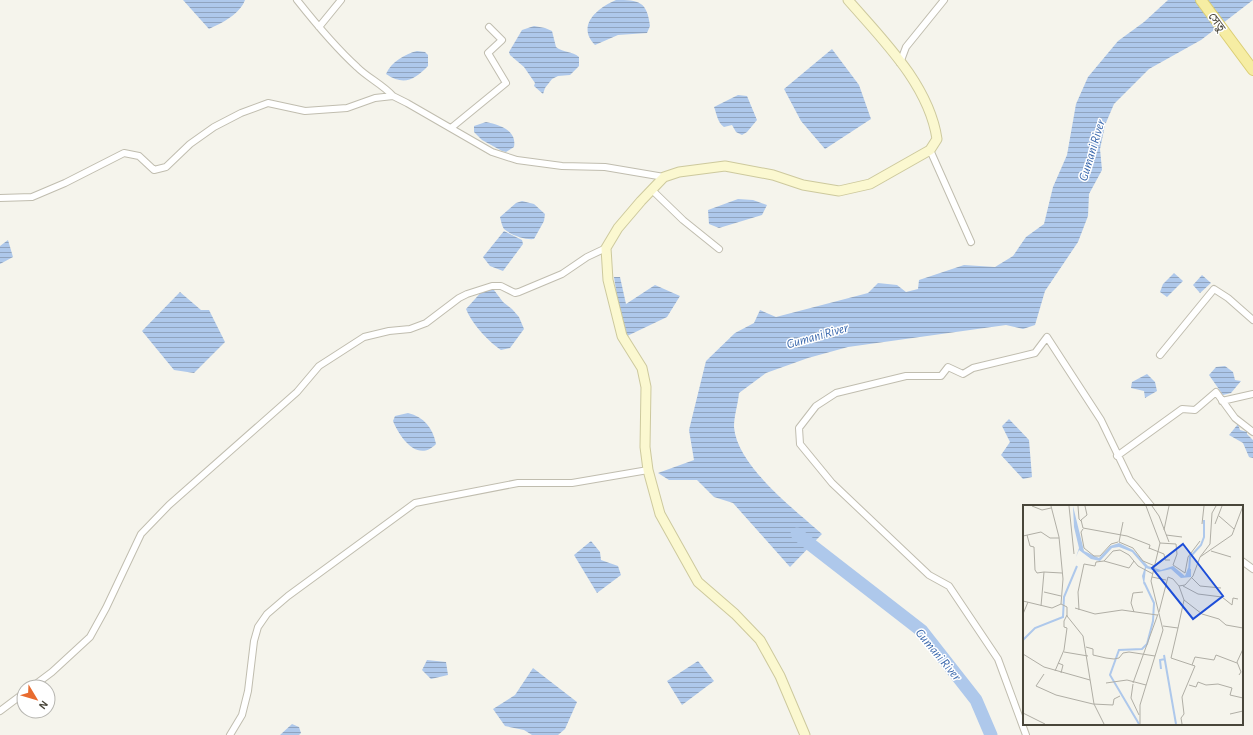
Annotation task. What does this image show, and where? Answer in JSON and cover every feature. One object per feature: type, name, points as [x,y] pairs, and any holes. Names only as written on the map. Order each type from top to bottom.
[{"type":"main road","name":"সেতু","points":[[1201,0],[1233,44],[1252,65]]},
{"type":"street","points":[[297,0],[319,27],[358,68],[393,96],[492,152],[517,160],[562,166],[605,167],[664,177],[679,172],[725,166],[773,175],[803,185],[840,191],[870,184],[930,150],[937,139],[935,122],[918,84],[848,0]]},
{"type":"street","points":[[319,27],[341,0]]},
{"type":"street","points":[[900,63],[906,47],[944,0]]},
{"type":"street","points":[[451,128],[506,83],[488,52],[502,40],[489,27]]},
{"type":"street","points":[[0,198],[32,196],[66,183],[124,153],[139,156],[154,170],[166,167],[190,144],[214,127],[241,113],[268,103],[305,111],[348,108],[375,98],[393,96]]},
{"type":"street","points":[[930,150],[971,242]]},
{"type":"street","points":[[43,679],[90,637],[106,608],[141,534],[169,505],[296,392],[319,366],[364,337],[389,331],[410,329],[426,323],[451,306],[459,298],[467,294],[492,286],[501,286],[515,293],[562,274],[587,257],[606,248],[618,228],[664,177]]},
{"type":"street","points":[[652,190],[682,220],[719,249]]},
{"type":"street","points":[[606,248],[608,280],[622,336],[642,368],[646,387],[645,447],[648,470],[660,514],[686,563],[698,582],[736,614],[760,640],[780,676],[805,735]]},
{"type":"street","points":[[1160,355],[1214,289],[1228,298],[1253,320]]},
{"type":"street","points":[[1026,735],[998,658],[949,586],[929,575],[832,483],[800,444],[800,428],[816,406],[836,393],[906,376],[941,376],[948,367],[963,374],[973,368],[1035,353],[1047,337],[1101,420],[1117,456],[1130,480],[1150,505]]},
{"type":"street","points":[[1117,456],[1182,409],[1195,410],[1216,392],[1235,418],[1253,432]]},
{"type":"street","points":[[1222,401],[1253,394]]},
{"type":"street","points":[[230,735],[242,714],[248,691],[254,641],[258,627],[267,614],[288,596],[416,503],[518,483],[572,483],[648,470]]},
{"type":"street","points":[[1243,562],[1253,569]]},
{"type":"street","points":[[0,711],[16,699]]},
{"type":"water","points":[[183,0],[245,0],[243,5],[235,14],[209,29]]},
{"type":"water","points":[[616,0],[636,2],[644,7],[647,11],[650,26],[647,33],[618,35],[595,45],[590,38],[588,31],[588,25],[591,18],[602,8]]},
{"type":"water","points":[[1168,0],[1253,0],[1201,40],[1149,69],[1114,104],[1105,125],[1100,149],[1102,170],[1089,194],[1088,216],[1078,242],[1045,291],[1035,325],[1023,329],[1006,325],[848,347],[808,358],[766,373],[739,393],[734,427],[737,442],[745,457],[769,486],[822,534],[790,567],[733,503],[714,497],[697,480],[669,480],[658,473],[694,460],[689,430],[706,361],[735,333],[754,323],[760,310],[776,317],[868,293],[878,283],[897,285],[906,292],[918,289],[919,280],[964,265],[995,267],[1013,256],[1026,237],[1044,224],[1053,187],[1067,155],[1076,104],[1088,77],[1118,41],[1144,22]]},
{"type":"water","points":[[534,26],[552,31],[556,47],[579,57],[579,66],[570,75],[558,76],[552,79],[545,88],[543,94],[534,86],[535,83],[524,67],[510,55],[509,52],[522,30]]},
{"type":"water","points":[[832,49],[859,85],[871,119],[825,149],[801,121],[784,89]]},
{"type":"water","points":[[417,51],[425,52],[428,55],[428,66],[418,75],[408,80],[398,80],[386,74],[391,66],[399,59]]},
{"type":"water","points":[[738,95],[747,96],[757,120],[747,132],[742,135],[736,132],[732,125],[724,127],[722,125],[714,107]]},
{"type":"water","points":[[486,122],[502,127],[510,132],[513,136],[514,147],[506,152],[482,140],[474,132],[474,126]]},
{"type":"water","points":[[738,199],[753,200],[767,205],[762,215],[719,228],[709,224],[708,210]]},
{"type":"water","points":[[522,201],[534,204],[545,214],[544,221],[534,239],[518,237],[510,233],[504,229],[500,217],[516,203]]},
{"type":"water","points":[[504,231],[522,240],[523,244],[503,271],[490,266],[483,257]]},
{"type":"water","points":[[8,240],[13,257],[0,264],[0,246]]},
{"type":"water","points":[[1174,273],[1183,281],[1167,297],[1160,292],[1163,284]]},
{"type":"water","points":[[1202,275],[1211,283],[1200,293],[1193,285]]},
{"type":"water","points":[[614,277],[620,277],[626,304],[655,285],[680,296],[667,317],[625,337],[621,325]]},
{"type":"water","points":[[488,288],[494,290],[503,302],[512,309],[519,317],[524,329],[510,348],[501,350],[491,342],[476,326],[466,309],[484,289]]},
{"type":"water","points":[[180,292],[201,310],[209,310],[225,342],[194,373],[174,370],[142,331]]},
{"type":"water","points":[[1225,366],[1233,372],[1235,380],[1241,381],[1231,393],[1223,395],[1209,375],[1216,367]]},
{"type":"water","points":[[1147,374],[1155,382],[1157,391],[1145,398],[1144,391],[1131,388],[1132,382]]},
{"type":"water","points":[[408,413],[419,417],[427,424],[433,433],[436,444],[423,451],[416,450],[405,441],[393,421],[395,416]]},
{"type":"water","points":[[1009,419],[1029,440],[1032,477],[1023,479],[1001,455],[1010,442],[1002,426]]},
{"type":"water","points":[[1238,424],[1240,430],[1247,432],[1253,440],[1253,458],[1249,457],[1243,443],[1229,435]]},
{"type":"water","points":[[591,541],[600,552],[601,560],[618,566],[621,575],[597,593],[574,555]]},
{"type":"water","points":[[427,660],[446,662],[448,675],[431,679],[422,670]]},
{"type":"water","points":[[698,661],[714,681],[682,705],[667,681]]},
{"type":"water","points":[[533,668],[577,702],[565,729],[558,735],[532,735],[524,730],[505,726],[493,709],[515,695]]},
{"type":"water","points":[[292,724],[299,727],[301,733],[299,735],[280,735]]},
{"type":"waterway","name":"Gumani River","points":[[797,534],[922,631],[976,700],[991,735]]}]
